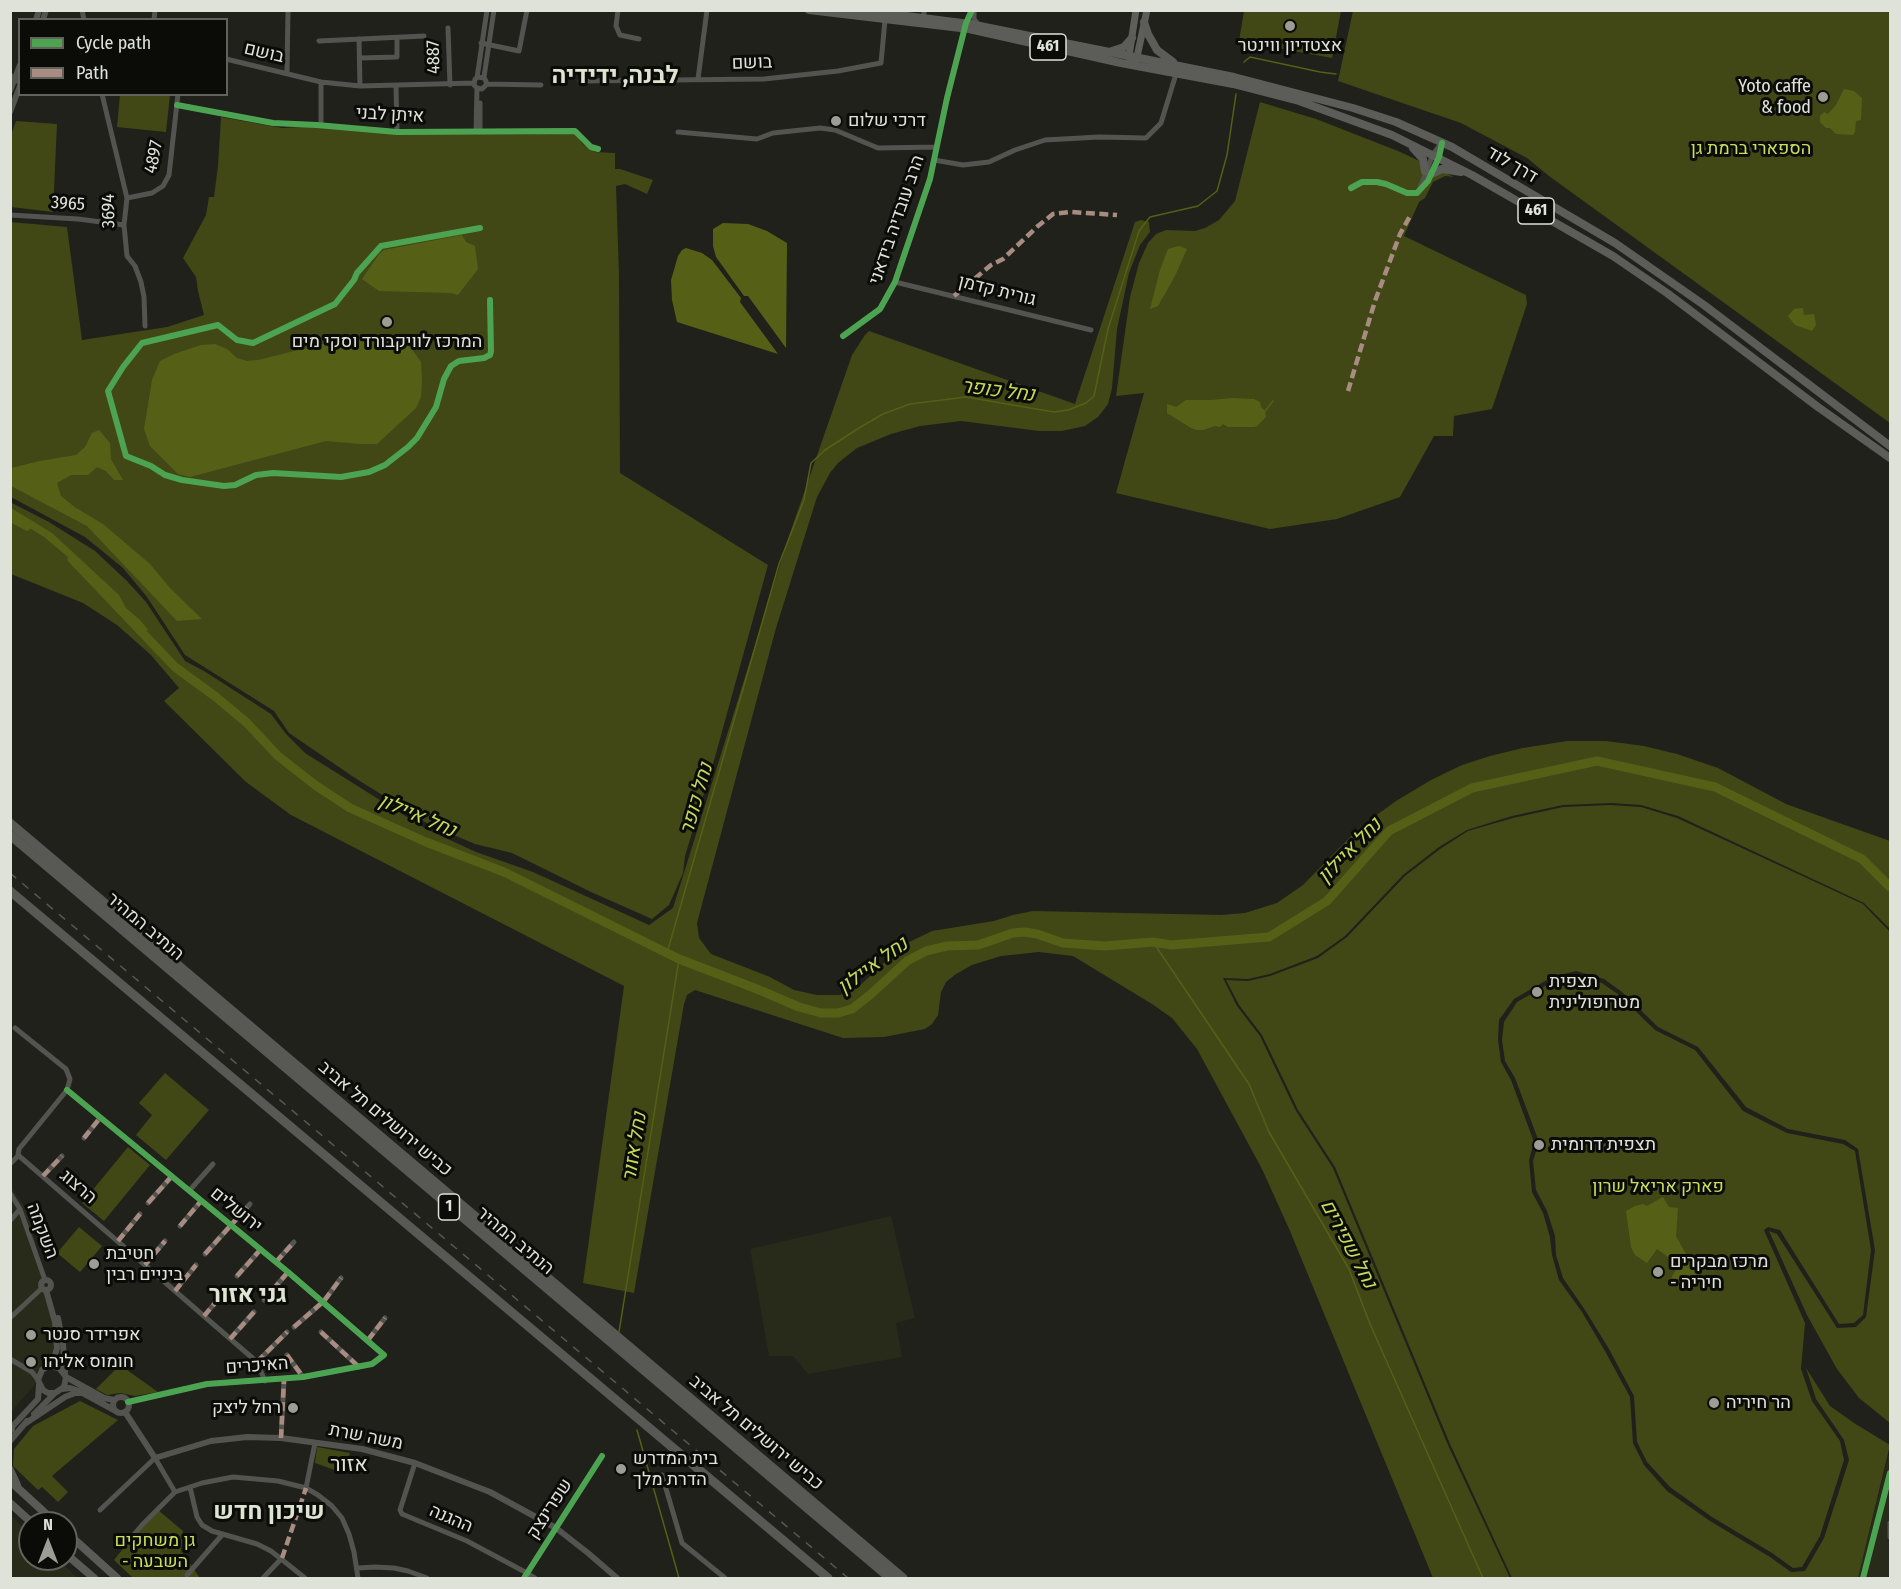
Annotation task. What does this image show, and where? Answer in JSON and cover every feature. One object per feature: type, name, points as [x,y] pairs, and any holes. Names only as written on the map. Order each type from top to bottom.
[{"type":"highway","name":"כביש ירושלים תל אביב","points":[[10,823],[903,1578]]},
{"type":"highway","name":"הנתיב המהיר","points":[[10,835],[890,1578]]},
{"type":"highway","name":"1","points":[[10,891],[828,1578]]},
{"type":"highway","points":[[10,1470],[23,1493]]},
{"type":"highway","points":[[10,1481],[43,1511]]},
{"type":"highway","points":[[78,1543],[117,1578]]},
{"type":"highway","points":[[78,1565],[93,1578]]},
{"type":"main road","name":"461","points":[[809,10],[876,12],[965,26],[1132,65]]},
{"type":"main road","points":[[1132,65],[1132,38],[1136,10]]},
{"type":"main road","points":[[1133,57],[1147,10]]},
{"type":"main road","name":"461","points":[[858,12],[885,20],[979,25],[1133,57]]},
{"type":"main road","points":[[1144,22],[1157,50],[1164,57],[1183,66]]},
{"type":"main road","points":[[1107,51],[1122,48],[1132,38]]},
{"type":"main road","name":"דרך לוד","points":[[1133,57],[1279,87],[1396,122],[1442,143],[1577,219],[1639,259],[1704,305],[1890,446]]},
{"type":"main road","name":"דרך לוד","points":[[1132,65],[1233,84],[1299,101],[1344,116],[1436,155],[1613,256],[1890,458]]},
{"type":"main road","points":[[1408,143],[1424,159],[1428,173],[1446,169],[1472,175]]},
{"type":"street","points":[[286,73],[288,10]]},
{"type":"street","points":[[478,132],[478,83],[481,43],[487,10]]},
{"type":"street","points":[[478,83],[494,10]]},
{"type":"street","points":[[481,43],[519,51],[527,10]]},
{"type":"street","points":[[618,10],[616,26],[620,35],[639,39]]},
{"type":"street","points":[[698,79],[707,10]]},
{"type":"street","points":[[973,10],[974,19],[979,25]]},
{"type":"street","name":"הרב עובדיה בידאני","points":[[843,336],[880,309],[895,282],[930,179],[965,26],[973,10]]},
{"type":"street","name":"בושם","points":[[580,81],[764,79],[838,71],[881,63],[885,20]]},
{"type":"street","name":"4887","points":[[448,28],[450,85]]},
{"type":"street","points":[[319,42],[424,36]]},
{"type":"street","points":[[360,58],[397,57],[397,38]]},
{"type":"street","points":[[359,39],[360,86]]},
{"type":"street","name":"בושם","points":[[228,59],[321,82],[360,86],[478,83]]},
{"type":"street","points":[[934,160],[963,165],[989,162],[1045,140],[1146,138],[1161,123],[1176,74]]},
{"type":"street","points":[[321,82],[321,125]]},
{"type":"street","points":[[10,112],[15,83]]},
{"type":"street","points":[[478,83],[542,85]]},
{"type":"street","points":[[396,86],[397,132]]},
{"type":"street","name":"3694","points":[[102,96],[127,198],[124,225],[127,256],[135,266],[141,282],[145,326]]},
{"type":"street","name":"4897","points":[[127,198],[152,193],[163,186],[169,175],[178,96]]},
{"type":"street","name":"איתן לבני","points":[[177,105],[273,123],[397,132],[574,131],[591,147],[598,149]]},
{"type":"street","points":[[678,132],[757,139],[772,133],[820,128],[835,130],[878,148],[936,147]]},
{"type":"street","points":[[1351,188],[1362,182],[1377,182],[1407,193],[1418,192],[1442,143]]},
{"type":"street","name":"3965","points":[[10,215],[78,219],[124,225]]},
{"type":"street","name":"גורית קדמן","points":[[895,282],[1091,330]]},
{"type":"street","points":[[10,1164],[19,1155],[19,1149],[67,1090],[70,1079],[66,1069],[15,1028]]},
{"type":"street","name":"ירושלים","points":[[67,1090],[324,1301],[384,1355]]},
{"type":"street","points":[[84,1138],[100,1118]]},
{"type":"street","name":"הרצוג","points":[[19,1155],[257,1362],[265,1381]]},
{"type":"street","points":[[43,1176],[62,1156]]},
{"type":"street","points":[[189,1191],[213,1164]]},
{"type":"street","points":[[148,1203],[172,1176]]},
{"type":"street","name":"השקמה","points":[[10,1193],[20,1209],[45,1280]]},
{"type":"street","name":"ירושלים","points":[[180,1226],[201,1201]]},
{"type":"street","name":"ירושלים","points":[[205,1254],[250,1204]]},
{"type":"street","points":[[10,1221],[20,1209]]},
{"type":"street","points":[[118,1241],[140,1214]]},
{"type":"street","points":[[145,1264],[165,1241]]},
{"type":"street","points":[[276,1262],[294,1242]]},
{"type":"street","name":"ירושלים","points":[[237,1276],[261,1249]]},
{"type":"street","points":[[175,1290],[196,1265]]},
{"type":"street","points":[[264,1300],[288,1272]]},
{"type":"street","points":[[294,1328],[324,1301],[342,1278]]},
{"type":"street","points":[[11,1429],[38,1399],[39,1375],[53,1362],[56,1353],[57,1338],[46,1289],[50,1282],[45,1280]]},
{"type":"street","points":[[46,1289],[62,1335],[65,1375],[62,1389]]},
{"type":"street","name":"השקמה","points":[[10,1318],[46,1289]]},
{"type":"street","points":[[204,1316],[227,1289]]},
{"type":"street","points":[[230,1339],[254,1312]]},
{"type":"street","points":[[368,1340],[385,1318]]},
{"type":"street","points":[[257,1362],[287,1332]]},
{"type":"street","points":[[321,1332],[359,1367]]},
{"type":"street","name":"האיכרים","points":[[287,1355],[303,1377]]},
{"type":"street","name":"האיכרים","points":[[128,1402],[207,1384],[284,1380],[359,1367],[372,1364],[384,1355]]},
{"type":"street","points":[[10,1441],[55,1393],[62,1389],[75,1389],[119,1413],[125,1412],[129,1407],[128,1402],[122,1397],[114,1400],[102,1397],[65,1375],[58,1367],[37,1369],[13,1360]]},
{"type":"street","points":[[13,1360],[32,1372],[46,1392],[55,1393]]},
{"type":"street","points":[[281,1438],[284,1380]]},
{"type":"street","points":[[26,1423],[64,1396],[84,1393]]},
{"type":"street","points":[[114,1400],[112,1405],[114,1410]]},
{"type":"street","points":[[125,1412],[175,1492]]},
{"type":"street","name":"משה שרת","points":[[100,1510],[155,1458],[211,1441],[247,1437],[281,1438],[362,1449],[415,1463],[490,1492],[556,1528],[617,1578]]},
{"type":"street","points":[[306,1488],[315,1443]]},
{"type":"street","name":"שפרינצק","points":[[526,1576],[602,1456]]},
{"type":"street","name":"ההגנה","points":[[415,1463],[400,1510],[402,1514],[467,1541],[526,1576],[535,1578]]},
{"type":"street","points":[[1863,1578],[1890,1473]]},
{"type":"street","points":[[662,1475],[682,1543],[725,1578]]},
{"type":"street","points":[[126,1544],[175,1492],[213,1480],[233,1477],[278,1481],[306,1488],[332,1506],[342,1518],[354,1552],[358,1578]]},
{"type":"street","points":[[190,1487],[196,1517],[202,1525],[222,1535],[257,1544],[272,1551],[305,1578]]},
{"type":"street","points":[[1890,1524],[1890,1537]]},
{"type":"street","points":[[187,1575],[222,1535]]},
{"type":"street","points":[[263,1578],[282,1558]]},
{"type":"street","points":[[357,1568],[394,1568],[427,1578]]},
{"type":"shaded area","points":[[1844,89],[1854,91],[1862,98],[1861,120],[1856,121],[1853,135],[1836,134],[1820,122],[1820,116],[1824,112],[1828,114],[1836,105]]},
{"type":"shaded area","points":[[723,223],[748,224],[767,231],[787,243],[786,348],[716,257],[713,246],[713,229]]},
{"type":"shaded area","points":[[462,235],[466,242],[475,246],[478,269],[458,295],[379,291],[362,279],[384,250]]},
{"type":"shaded area","points":[[1179,246],[1187,249],[1175,276],[1158,306],[1150,309],[1168,249]]},
{"type":"shaded area","points":[[686,248],[702,253],[712,260],[741,298],[740,302],[778,354],[677,322],[672,300],[671,280],[678,256]]},
{"type":"shaded area","points":[[1803,308],[1804,315],[1814,314],[1816,325],[1812,331],[1795,325],[1788,316],[1794,309]]},
{"type":"shaded area","points":[[376,334],[395,337],[411,348],[421,362],[422,381],[421,397],[416,408],[377,444],[326,441],[190,477],[178,474],[150,446],[144,429],[152,380],[160,361],[174,354],[201,345],[215,344],[227,349],[237,358],[247,361],[258,360],[354,336]]},
{"type":"shaded area","points":[[1254,399],[1260,402],[1266,417],[1254,427],[1228,427],[1223,424],[1220,427],[1197,430],[1167,413],[1167,404],[1176,407],[1186,400]]},
{"type":"shaded area","points":[[99,430],[110,443],[111,459],[123,480],[114,480],[106,471],[97,467],[88,475],[71,475],[57,483],[61,496],[103,524],[150,564],[170,588],[202,619],[177,621],[87,526],[11,486],[11,468],[76,455],[85,447],[92,433]]},
{"type":"shaded area","points":[[11,508],[52,533],[119,595],[126,608],[149,631],[140,628],[114,597],[44,537],[11,516]]},
{"type":"shaded area","points":[[11,1186],[27,1211],[64,1351],[11,1412]]},
{"type":"shaded area","points":[[1663,1197],[1669,1207],[1678,1208],[1676,1236],[1686,1254],[1693,1257],[1698,1282],[1671,1278],[1679,1265],[1657,1249],[1647,1263],[1635,1255],[1631,1247],[1626,1211],[1643,1204],[1647,1206]]},
{"type":"shaded area","points":[[891,1216],[915,1318],[896,1323],[902,1357],[808,1374],[793,1356],[769,1356],[750,1249]]},
{"type":"shaded area","points":[[1890,1450],[1890,1578],[1858,1578]]},
{"type":"shaded area","points":[[11,1516],[18,1523],[18,1571],[70,1571],[78,1578],[11,1578]]},
{"type":"green space","name":"אצטדיון ווינטר","points":[[1244,11],[1341,11],[1332,58],[1239,41]]},
{"type":"green space","name":"הספארי ברמת גן","points":[[1353,11],[1890,11],[1890,423],[1527,158],[1461,123],[1338,81]]},
{"type":"green space","points":[[120,96],[170,96],[166,132],[117,127]]},
{"type":"green space","points":[[1260,102],[1316,119],[1398,151],[1454,177],[1445,176],[1433,182],[1425,198],[1419,202],[1404,236],[1526,295],[1527,304],[1492,409],[1454,416],[1453,436],[1434,436],[1400,497],[1337,519],[1270,529],[1116,493],[1144,393],[1116,396],[1130,297],[1139,263],[1148,243],[1156,234],[1166,230],[1195,231],[1205,228],[1219,220],[1235,201]]},
{"type":"green space","points":[[221,117],[282,128],[320,126],[397,134],[574,133],[583,144],[595,152],[615,153],[615,169],[653,180],[647,194],[625,184],[616,186],[620,473],[768,565],[685,856],[683,873],[669,905],[652,919],[512,853],[475,844],[430,825],[352,776],[289,733],[274,711],[185,655],[147,597],[123,568],[85,537],[11,497],[10,222],[67,227],[82,340],[167,327],[204,315],[196,277],[183,258],[206,215],[209,197],[214,197]]},
{"type":"green space","points":[[16,121],[57,124],[53,212],[11,207],[11,135]]},
{"type":"green space","points":[[1141,220],[1149,222],[1150,232],[1140,245],[1129,273],[1117,329],[1112,388],[1108,404],[1098,417],[1085,426],[1062,431],[1039,431],[961,421],[920,426],[891,434],[857,448],[838,463],[830,473],[817,497],[776,628],[697,923],[699,938],[711,954],[770,977],[794,990],[817,995],[840,995],[857,988],[899,947],[932,931],[994,921],[1033,911],[1221,915],[1245,913],[1277,903],[1303,885],[1360,827],[1396,801],[1431,780],[1462,765],[1490,756],[1567,741],[1606,741],[1644,746],[1677,754],[1718,768],[1786,804],[1890,841],[1890,929],[1864,903],[1678,816],[1641,805],[1612,803],[1563,805],[1512,816],[1467,830],[1439,847],[1403,875],[1345,936],[1317,956],[1270,974],[1248,979],[1223,978],[1237,1006],[1260,1036],[1296,1111],[1333,1168],[1448,1445],[1510,1578],[1433,1578],[1290,1231],[1262,1169],[1197,1049],[1172,1018],[1152,1004],[1073,956],[1039,952],[1001,956],[972,965],[946,982],[941,992],[938,1015],[932,1024],[925,1029],[884,1037],[843,1038],[695,990],[687,995],[684,1004],[634,1293],[583,1283],[624,986],[291,815],[246,782],[164,701],[179,688],[151,655],[117,625],[83,603],[11,574],[10,502],[49,522],[95,551],[146,602],[185,661],[271,714],[286,734],[305,753],[426,829],[476,852],[533,872],[649,925],[673,908],[789,536],[852,355],[865,335],[869,331],[1075,404],[1135,222]]},
{"type":"green space","points":[[1611,805],[1641,807],[1677,818],[1863,904],[1890,932],[1890,1423],[1859,1398],[1837,1369],[1807,1315],[1769,1231],[1777,1234],[1837,1328],[1856,1327],[1866,1317],[1875,1250],[1858,1149],[1845,1140],[1788,1129],[1746,1107],[1698,1047],[1658,1027],[1622,992],[1604,979],[1576,971],[1552,977],[1514,999],[1499,1020],[1498,1040],[1501,1062],[1511,1080],[1534,1142],[1529,1160],[1532,1192],[1543,1213],[1559,1280],[1582,1312],[1630,1397],[1633,1443],[1644,1465],[1667,1491],[1710,1521],[1791,1572],[1805,1571],[1824,1538],[1849,1460],[1844,1440],[1816,1399],[1806,1368],[1830,1406],[1890,1445],[1858,1578],[1512,1578],[1450,1444],[1335,1167],[1298,1110],[1262,1035],[1239,1005],[1226,980],[1248,981],[1270,976],[1318,958],[1347,937],[1405,876],[1468,831],[1563,807]]},
{"type":"green space","name":"פארק אריאל שרון","points":[[1576,975],[1602,983],[1619,995],[1655,1030],[1695,1050],[1743,1111],[1787,1133],[1843,1144],[1855,1151],[1871,1250],[1863,1315],[1854,1323],[1839,1324],[1780,1230],[1768,1227],[1764,1230],[1805,1323],[1801,1369],[1812,1401],[1840,1441],[1844,1460],[1820,1536],[1802,1567],[1793,1568],[1712,1517],[1670,1487],[1647,1462],[1637,1442],[1634,1396],[1609,1349],[1563,1278],[1556,1255],[1555,1236],[1547,1211],[1536,1190],[1533,1161],[1539,1142],[1515,1078],[1505,1061],[1502,1040],[1504,1022],[1517,1002],[1554,981]]},
{"type":"green space","points":[[165,1073],[209,1110],[166,1160],[136,1135],[152,1115],[139,1103]]},
{"type":"green space","points":[[128,1147],[150,1165],[104,1221],[82,1203]]},
{"type":"green space","points":[[79,1227],[102,1246],[80,1272],[57,1253]]},
{"type":"green space","points":[[120,1365],[158,1392],[135,1396],[120,1393],[107,1395],[96,1389]]},
{"type":"green space","points":[[80,1401],[118,1420],[52,1476],[68,1492],[58,1502],[42,1487],[38,1490],[13,1466],[14,1449],[33,1426]]},
{"type":"green space","points":[[317,1447],[350,1453],[343,1473],[315,1463]]},
{"type":"green space","name":"גן משחקים - השבעה","points":[[157,1509],[183,1531],[181,1551],[200,1578],[133,1578],[114,1560]]},
{"type":"waterway","name":"נחל כופר","points":[[1244,62],[1250,57],[1336,74]]},
{"type":"waterway","name":"נחל כופר","points":[[667,953],[779,564],[804,500],[811,463],[825,450],[859,428],[883,414],[910,404],[966,397],[1054,412],[1068,410],[1086,403],[1094,396],[1108,329],[1139,231],[1150,217],[1198,206],[1217,191],[1227,155],[1236,94]]},
{"type":"waterway","points":[[1265,411],[1273,401]]},
{"type":"waterway","name":"נחל איילון","points":[[10,517],[27,526]]},
{"type":"waterway","name":"נחל איילון","points":[[72,559],[175,667],[247,723],[278,756],[315,785],[350,808],[426,842],[504,872],[679,959],[799,1007],[821,1013],[838,1013],[852,1009],[907,961],[926,951],[947,946],[978,945],[1013,933],[1037,934],[1063,943],[1105,946],[1153,942],[1171,945],[1269,937],[1327,901],[1389,831],[1472,788],[1597,761],[1715,787],[1862,859],[1890,887]]},
{"type":"waterway","name":"נחל שפירים","points":[[1153,942],[1249,1084],[1269,1132],[1349,1269],[1370,1324],[1483,1578]]},
{"type":"waterway","name":"נחל אזור","points":[[619,1332],[679,959]]},
{"type":"waterway","name":"נחל אזור","points":[[637,1430],[679,1578]]},
{"type":"railway","points":[[10,873],[848,1578]]},
{"type":"marked path","points":[[954,296],[991,265],[1003,259],[1053,214],[1071,212],[1117,215]]},
{"type":"marked path","points":[[1348,391],[1375,301],[1400,234],[1410,216]]},
{"type":"marked path","points":[[84,1138],[100,1118]]},
{"type":"marked path","points":[[43,1176],[62,1156]]},
{"type":"marked path","points":[[148,1203],[172,1176]]},
{"type":"marked path","points":[[180,1226],[201,1201]]},
{"type":"marked path","points":[[205,1254],[250,1204]]},
{"type":"marked path","points":[[118,1241],[140,1214]]},
{"type":"marked path","points":[[145,1265],[165,1241]]},
{"type":"marked path","points":[[276,1262],[294,1242]]},
{"type":"marked path","points":[[237,1276],[261,1249]]},
{"type":"marked path","points":[[175,1291],[196,1265]]},
{"type":"marked path","points":[[264,1300],[288,1272]]},
{"type":"marked path","points":[[294,1327],[324,1301],[341,1278]]},
{"type":"marked path","points":[[204,1316],[227,1289]]},
{"type":"marked path","points":[[230,1339],[254,1312]]},
{"type":"marked path","points":[[368,1340],[385,1318]]},
{"type":"marked path","points":[[257,1362],[287,1332]]},
{"type":"marked path","points":[[321,1332],[359,1367]]},
{"type":"marked path","points":[[287,1355],[303,1377]]},
{"type":"marked path","points":[[281,1438],[284,1380]]},
{"type":"marked path","points":[[282,1558],[306,1488]]},
{"type":"cycle path","points":[[843,336],[880,309],[895,282],[930,179],[947,98],[966,23],[972,10]]},
{"type":"cycle path","points":[[177,105],[273,123],[397,132],[575,131],[591,147],[598,149]]},
{"type":"cycle path","points":[[1351,188],[1362,182],[1377,182],[1407,193],[1417,193],[1428,181],[1439,157],[1442,143]]},
{"type":"cycle path","points":[[480,228],[381,246],[357,273],[335,304],[253,343],[237,340],[218,325],[142,343],[108,391],[126,456],[151,466],[165,475],[224,486],[235,485],[256,475],[273,473],[341,477],[369,472],[385,465],[417,438],[436,407],[444,379],[451,366],[459,361],[484,358],[490,355],[490,300]]},
{"type":"cycle path","points":[[67,1090],[288,1272],[384,1355],[372,1364],[303,1377],[207,1384],[128,1402]]},
{"type":"cycle path","points":[[524,1578],[602,1456]]},
{"type":"cycle path","points":[[1863,1578],[1890,1473]]},
{"type":"place","name":"אצטדיון ווינטר","points":[[1290,26]]},
{"type":"place","name":"Yoto caffe & food","points":[[1823,97]]},
{"type":"place","name":"דרכי שלום","points":[[836,121]]},
{"type":"place","name":"המרכז לוויקבורד וסקי מים","points":[[387,322]]},
{"type":"place","name":"תצפית מטרופולינית","points":[[1537,992]]},
{"type":"place","name":"תצפית דרומית","points":[[1539,1145]]},
{"type":"place","name":"חטיבת ביניים רבין","points":[[94,1264]]},
{"type":"place","name":"מרכז מבקרים - חיריה","points":[[1658,1272]]},
{"type":"place","name":"אפרידר סנטר","points":[[31,1335]]},
{"type":"place","name":"חומוס אליהו","points":[[31,1362]]},
{"type":"place","name":"הר חיריה","points":[[1714,1403]]},
{"type":"place","name":"רחל ליצק","points":[[293,1408]]},
{"type":"place","name":"בית המדרש הדרת מלך","points":[[621,1469]]},
{"type":"district","name":"לבנה, ידידיה","points":[[615,76]]},
{"type":"district","name":"גני אזור","points":[[248,1295]]},
{"type":"district","name":"אזור","points":[[349,1465]]},
{"type":"district","name":"שיכון חדש","points":[[269,1512]]}]
